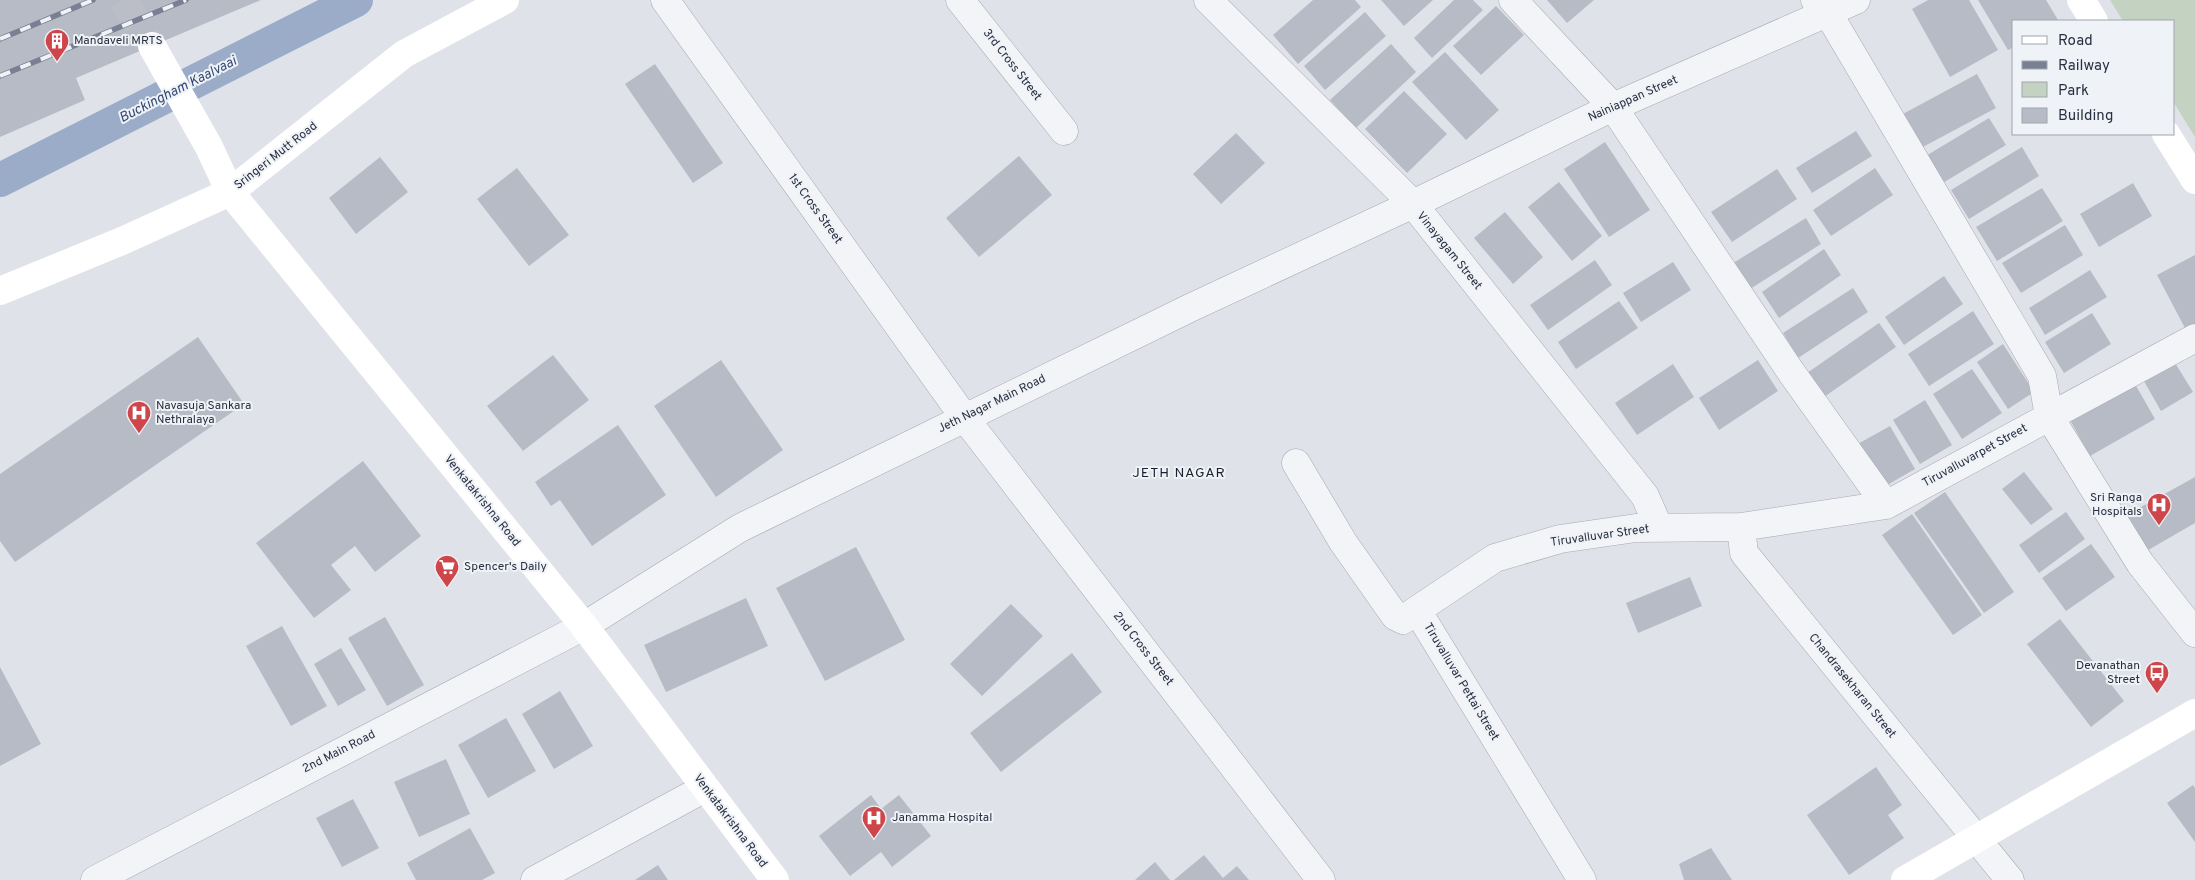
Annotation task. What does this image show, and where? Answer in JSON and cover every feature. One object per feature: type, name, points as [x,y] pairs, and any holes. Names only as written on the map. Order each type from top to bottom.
[{"type":"main road","name":"Sringeri Mutt Road","points":[[0,291],[122,241],[230,192],[404,54],[505,0]]},
{"type":"main road","points":[[2081,0],[2093,20]]},
{"type":"main road","name":"Venkatakrishna Road","points":[[152,46],[209,147],[230,192],[584,626],[775,880]]},
{"type":"main road","points":[[2167,135],[2195,180]]},
{"type":"main road","points":[[1905,880],[2195,713]]},
{"type":"street","name":"1st Cross Street","points":[[665,0],[964,418]]},
{"type":"street","name":"3rd Cross Street","points":[[960,0],[1064,131]]},
{"type":"street","name":"Vinayagam Street","points":[[1208,0],[1413,204],[1645,496],[1659,528]]},
{"type":"street","points":[[1513,0],[1613,107],[1790,372],[1886,505]]},
{"type":"street","name":"Nainiappan Street","points":[[1413,204],[1822,7],[1856,0]]},
{"type":"street","points":[[1822,7],[2042,376],[2049,416],[2140,562],[2195,633]]},
{"type":"street","name":"Jeth Nagar Main Road","points":[[584,626],[740,528],[1192,307],[1413,204]]},
{"type":"street","name":"Tiruvalluvarpet Street","points":[[1740,527],[1886,505],[2195,338]]},
{"type":"street","name":"2nd Cross Street","points":[[964,418],[1321,880]]},
{"type":"street","name":"Tiruvalluvar Pettai Street","points":[[1296,463],[1343,542],[1395,616],[1403,620],[1417,610],[1582,880]]},
{"type":"street","name":"Tiruvalluvar Street","points":[[1417,610],[1495,558],[1560,539],[1636,528],[1740,527]]},
{"type":"street","name":"Chandrasekharan Street","points":[[1740,527],[1744,553],[1978,838],[2010,880]]},
{"type":"street","name":"2nd Main Road","points":[[95,880],[584,626]]},
{"type":"street","points":[[535,880],[704,788]]},
{"type":"green space","points":[[2110,0],[2195,0],[2195,137],[2175,105],[2175,20],[2122,20]]},
{"type":"building","name":"Mandaveli MRTS","points":[[0,0],[261,0],[76,78],[85,100],[0,137]]},
{"type":"building","points":[[1313,0],[1355,0],[1361,7],[1298,64],[1273,35]]},
{"type":"building","points":[[1381,0],[1433,0],[1404,26]]},
{"type":"building","points":[[1454,0],[1473,0],[1483,10],[1432,58],[1414,38]]},
{"type":"building","points":[[1547,0],[1594,0],[1567,23]]},
{"type":"building","points":[[1928,0],[1969,0],[1998,50],[1950,77],[1912,9]]},
{"type":"building","points":[[1978,0],[2046,0],[2058,20],[2012,20],[2012,48],[2008,50]]},
{"type":"building","points":[[1496,6],[1524,35],[1481,75],[1453,46]]},
{"type":"building","points":[[1365,12],[1386,36],[1325,90],[1304,66]]},
{"type":"building","points":[[1391,44],[1416,72],[1356,128],[1330,100]]},
{"type":"building","points":[[1445,52],[1499,110],[1466,140],[1412,82]]},
{"type":"building","points":[[655,64],[723,163],[693,183],[625,84]]},
{"type":"building","points":[[1977,74],[1996,108],[1919,149],[1901,115]]},
{"type":"building","points":[[1404,91],[1447,134],[1407,173],[1365,129]]},
{"type":"building","points":[[1989,118],[2006,145],[1941,184],[1924,157]]},
{"type":"building","points":[[1856,131],[1872,156],[1812,193],[1796,168]]},
{"type":"building","points":[[1236,133],[1265,163],[1221,204],[1193,174]]},
{"type":"building","points":[[1605,142],[1650,210],[1609,237],[1564,169]]},
{"type":"building","points":[[2022,147],[2039,176],[1969,219],[1951,190]]},
{"type":"building","points":[[1019,156],[1052,195],[979,257],[946,218]]},
{"type":"building","points":[[380,157],[408,192],[356,234],[329,198]]},
{"type":"building","points":[[517,168],[569,235],[529,266],[477,199]]},
{"type":"building","points":[[1875,168],[1893,195],[1831,236],[1813,210]]},
{"type":"building","points":[[1777,169],[1797,199],[1732,242],[1711,212]]},
{"type":"building","points":[[1559,182],[1602,236],[1572,261],[1528,207]]},
{"type":"building","points":[[2133,183],[2152,216],[2099,247],[2080,214]]},
{"type":"building","points":[[2042,188],[2063,221],[1997,261],[1976,227]]},
{"type":"building","points":[[1505,212],[1543,257],[1513,284],[1474,238]]},
{"type":"building","points":[[1806,218],[1821,244],[1747,291],[1730,265]]},
{"type":"building","points":[[2065,225],[2083,255],[2021,293],[2002,263]]},
{"type":"building","points":[[1824,249],[1841,275],[1779,318],[1762,292]]},
{"type":"building","points":[[2195,255],[2195,325],[2186,330],[2157,275]]},
{"type":"building","points":[[1595,260],[1612,285],[1548,330],[1530,305]]},
{"type":"building","points":[[1673,262],[1691,290],[1641,322],[1623,293]]},
{"type":"building","points":[[2090,270],[2107,297],[2045,335],[2029,308]]},
{"type":"building","points":[[1944,276],[1963,304],[1904,345],[1885,317]]},
{"type":"building","points":[[1853,288],[1868,312],[1798,358],[1783,333]]},
{"type":"building","points":[[1619,301],[1638,328],[1576,369],[1558,342]]},
{"type":"building","points":[[1973,311],[1994,344],[1929,386],[1908,354]]},
{"type":"building","points":[[2092,313],[2111,344],[2064,373],[2045,342]]},
{"type":"building","points":[[1879,323],[1896,347],[1824,397],[1807,373]]},
{"type":"building","points":[[198,337],[244,404],[15,562],[0,541],[0,474]]},
{"type":"building","points":[[2003,344],[2034,392],[2008,409],[1977,362]]},
{"type":"building","points":[[553,355],[589,400],[523,451],[487,406]]},
{"type":"building","points":[[2172,358],[2193,392],[2161,411],[2141,376]]},
{"type":"building","points":[[721,360],[783,450],[716,497],[654,406]]},
{"type":"building","points":[[1758,360],[1778,391],[1719,430],[1699,398]]},
{"type":"building","points":[[1673,364],[1694,397],[1637,435],[1615,403]]},
{"type":"building","points":[[1972,369],[2002,413],[1962,439],[1933,394]]},
{"type":"building","points":[[2135,384],[2155,419],[2090,456],[2070,420]]},
{"type":"building","points":[[1925,400],[1952,445],[1920,464],[1893,420]]},
{"type":"building","points":[[618,425],[666,495],[592,546],[560,500],[551,506],[535,482]]},
{"type":"building","points":[[1890,426],[1915,469],[1882,488],[1856,445]]},
{"type":"building","points":[[363,461],[421,536],[375,572],[355,546],[331,565],[351,590],[314,618],[256,543]]},
{"type":"building","points":[[2024,472],[2053,509],[2031,525],[2002,489]]},
{"type":"building","points":[[2195,477],[2195,523],[2143,553],[2123,517]]},
{"type":"building","points":[[1945,492],[2014,592],[1984,613],[1914,513]]},
{"type":"building","points":[[2066,512],[2085,539],[2039,573],[2019,545]]},
{"type":"building","points":[[1912,514],[1982,615],[1953,635],[1882,535]]},
{"type":"building","points":[[2091,544],[2115,577],[2066,611],[2042,578]]},
{"type":"building","points":[[856,547],[905,640],[825,681],[776,588]]},
{"type":"building","points":[[1690,577],[1702,606],[1638,633],[1626,603]]},
{"type":"building","points":[[746,598],[768,646],[666,692],[644,645]]},
{"type":"building","points":[[1011,604],[1043,636],[982,696],[950,664]]},
{"type":"building","points":[[385,617],[424,685],[387,706],[348,638]]},
{"type":"building","points":[[2060,619],[2124,701],[2091,727],[2027,644]]},
{"type":"building","points":[[282,626],[327,706],[291,726],[246,646]]},
{"type":"building","points":[[341,648],[366,690],[338,706],[314,664]]},
{"type":"building","points":[[1072,653],[1102,692],[1001,772],[970,733]]},
{"type":"building","points":[[0,667],[41,744],[0,766]]},
{"type":"building","points":[[560,691],[593,746],[554,769],[522,714]]},
{"type":"building","points":[[506,718],[536,771],[488,798],[458,745]]},
{"type":"building","points":[[446,759],[470,814],[419,837],[394,782]]},
{"type":"building","points":[[1876,767],[1902,805],[1888,815],[1904,838],[1849,875],[1807,815]]},
{"type":"building","points":[[2193,785],[2195,788],[2195,842],[2167,803]]},
{"type":"building","points":[[871,795],[881,809],[899,795],[931,836],[892,867],[881,852],[850,876],[819,836]]},
{"type":"building","points":[[353,799],[379,848],[342,867],[316,818]]},
{"type":"building","points":[[470,828],[495,873],[482,880],[416,880],[407,863]]},
{"type":"building","points":[[1711,848],[1732,880],[1684,880],[1679,864]]},
{"type":"building","points":[[1204,855],[1223,878],[1237,866],[1249,880],[1174,880]]},
{"type":"building","points":[[1155,862],[1170,880],[1135,880]]},
{"type":"building","points":[[658,865],[668,880],[635,880]]},
{"type":"waterway","name":"Buckingham Kaalvaai","points":[[0,180],[356,0]]},
{"type":"tunnel","points":[[123,0],[152,46]]},
{"type":"railway","points":[[0,39],[93,0]]},
{"type":"railway","points":[[0,76],[186,0]]},
{"type":"place","name":"Mandaveli MRTS","points":[[57,62]]},
{"type":"place","name":"Navasuja Sankara Nethralaya","points":[[139,434]]},
{"type":"place","name":"Sri Ranga Hospitals","points":[[2159,526]]},
{"type":"place","name":"Spencer's Daily","points":[[447,588]]},
{"type":"place","name":"Devanathan Street","points":[[2157,694]]},
{"type":"place","name":"Janamma Hospital","points":[[874,839]]},
{"type":"district","name":"JETH NAGAR","points":[[1179,473]]}]
